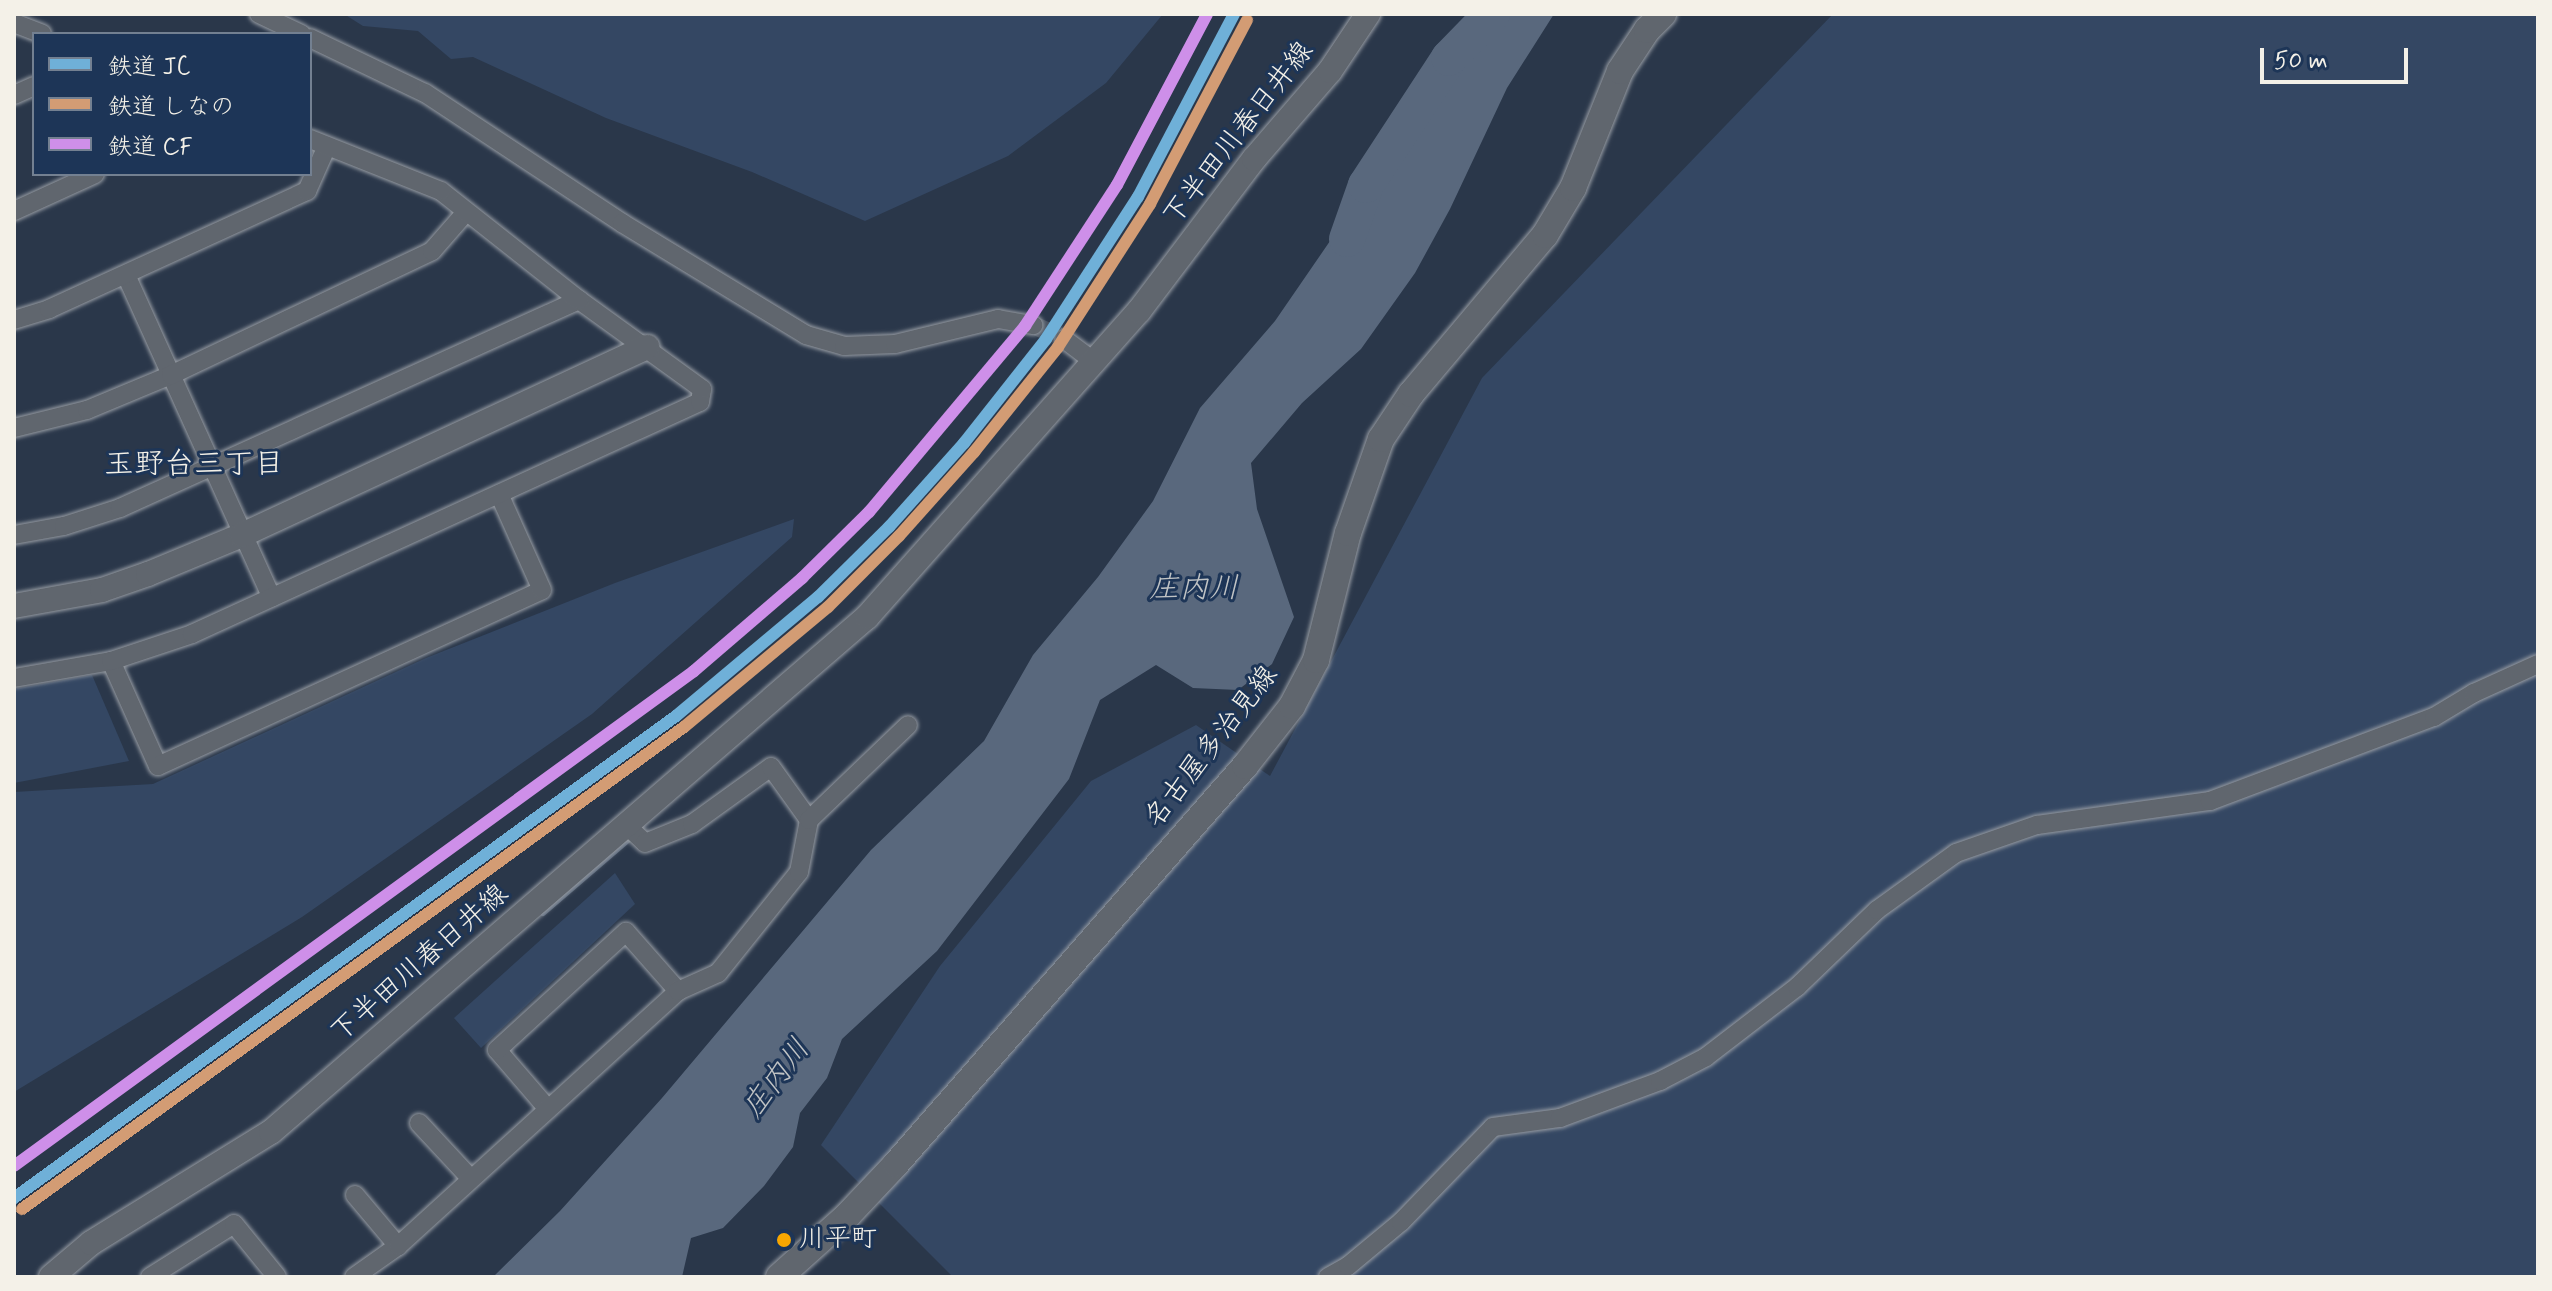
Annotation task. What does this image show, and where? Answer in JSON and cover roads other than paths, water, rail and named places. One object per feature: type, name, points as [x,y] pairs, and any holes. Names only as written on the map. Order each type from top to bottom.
[{"type":"main road","name":"下半田川春日井線","points":[[51,1277],[91,1243],[271,1132],[867,617],[1139,311],[1254,159],[1330,71],[1368,14]]},
{"type":"main road","name":"名古屋多治見線","points":[[779,1277],[848,1215],[896,1164],[1245,766],[1292,706],[1316,660],[1348,533],[1381,439],[1411,394],[1545,235],[1573,188],[1620,71],[1647,30],[1663,14]]},
{"type":"main road","points":[[14,606],[102,590],[242,535],[647,347]]},
{"type":"street","points":[[259,14],[297,32]]},
{"type":"street","points":[[14,23],[37,32]]},
{"type":"street","points":[[312,39],[425,93],[622,223],[806,335],[844,346],[895,344],[998,319],[1033,325]]},
{"type":"street","points":[[14,678],[111,661],[192,634],[700,402],[702,389],[579,300],[441,191],[318,143],[312,169]]},
{"type":"street","points":[[14,211],[91,176]]},
{"type":"street","points":[[14,320],[49,309],[307,191],[310,176]]},
{"type":"street","points":[[14,428],[87,410],[171,375],[432,251],[466,212]]},
{"type":"street","points":[[126,275],[272,598]]},
{"type":"street","points":[[14,535],[64,526],[120,508],[579,300]]},
{"type":"street","points":[[1064,339],[1094,362]]},
{"type":"street","points":[[111,661],[158,766],[542,590],[499,494]]},
{"type":"street","points":[[1328,1277],[1348,1266],[1401,1222],[1493,1127],[1560,1118],[1660,1081],[1706,1057],[1797,987],[1877,910],[1956,853],[2037,825],[2173,809],[2224,797],[2434,717],[2474,693],[2538,664]]},
{"type":"street","points":[[354,1277],[398,1246],[678,991],[718,973],[799,872],[809,820],[908,725]]},
{"type":"street","points":[[626,825],[645,843],[692,824],[771,767],[809,820]]},
{"type":"street","points":[[548,1109],[497,1050],[626,932],[678,991]]},
{"type":"street","points":[[419,1123],[471,1179]]},
{"type":"street","points":[[355,1195],[398,1246]]},
{"type":"street","points":[[150,1277],[234,1224],[277,1277]]},
{"type":"water","name":"庄内川","points":[[1477,14],[1554,14],[1507,88],[1450,209],[1415,273],[1361,349],[1302,403],[1251,463],[1257,509],[1294,617],[1272,664],[1238,690],[1193,688],[1156,665],[1100,700],[1069,779],[937,951],[842,1039],[827,1078],[800,1113],[793,1147],[764,1186],[723,1228],[691,1238],[682,1277],[493,1277],[560,1211],[662,1098],[871,850],[984,741],[1033,655],[1098,577],[1153,501],[1200,408],[1275,321],[1416,116],[1462,26]]},
{"type":"waterway","name":"庄内川","points":[[1347,239],[1366,185],[1449,58],[1492,14]]},
{"type":"waterway","points":[[543,913],[628,840]]},
{"type":"tunnel","points":[[1033,325],[1064,339]]},
{"type":"rail line","name":"CF","points":[[14,1166],[694,671],[802,578],[869,512],[1025,326],[1117,185],[1207,14]]},
{"type":"rail line","name":"JC","points":[[14,1198],[676,716],[818,597],[889,527],[964,443],[1046,339],[1138,197],[1234,14]]},
{"type":"rail line","name":"しなの","points":[[22,1209],[684,727],[828,607],[899,536],[974,452],[1058,347],[1150,204],[1247,20]]},
{"type":"place","name":"川平町","points":[[784,1240]]},
{"type":"district","name":"玉野台三丁目","points":[[194,465]]}]
